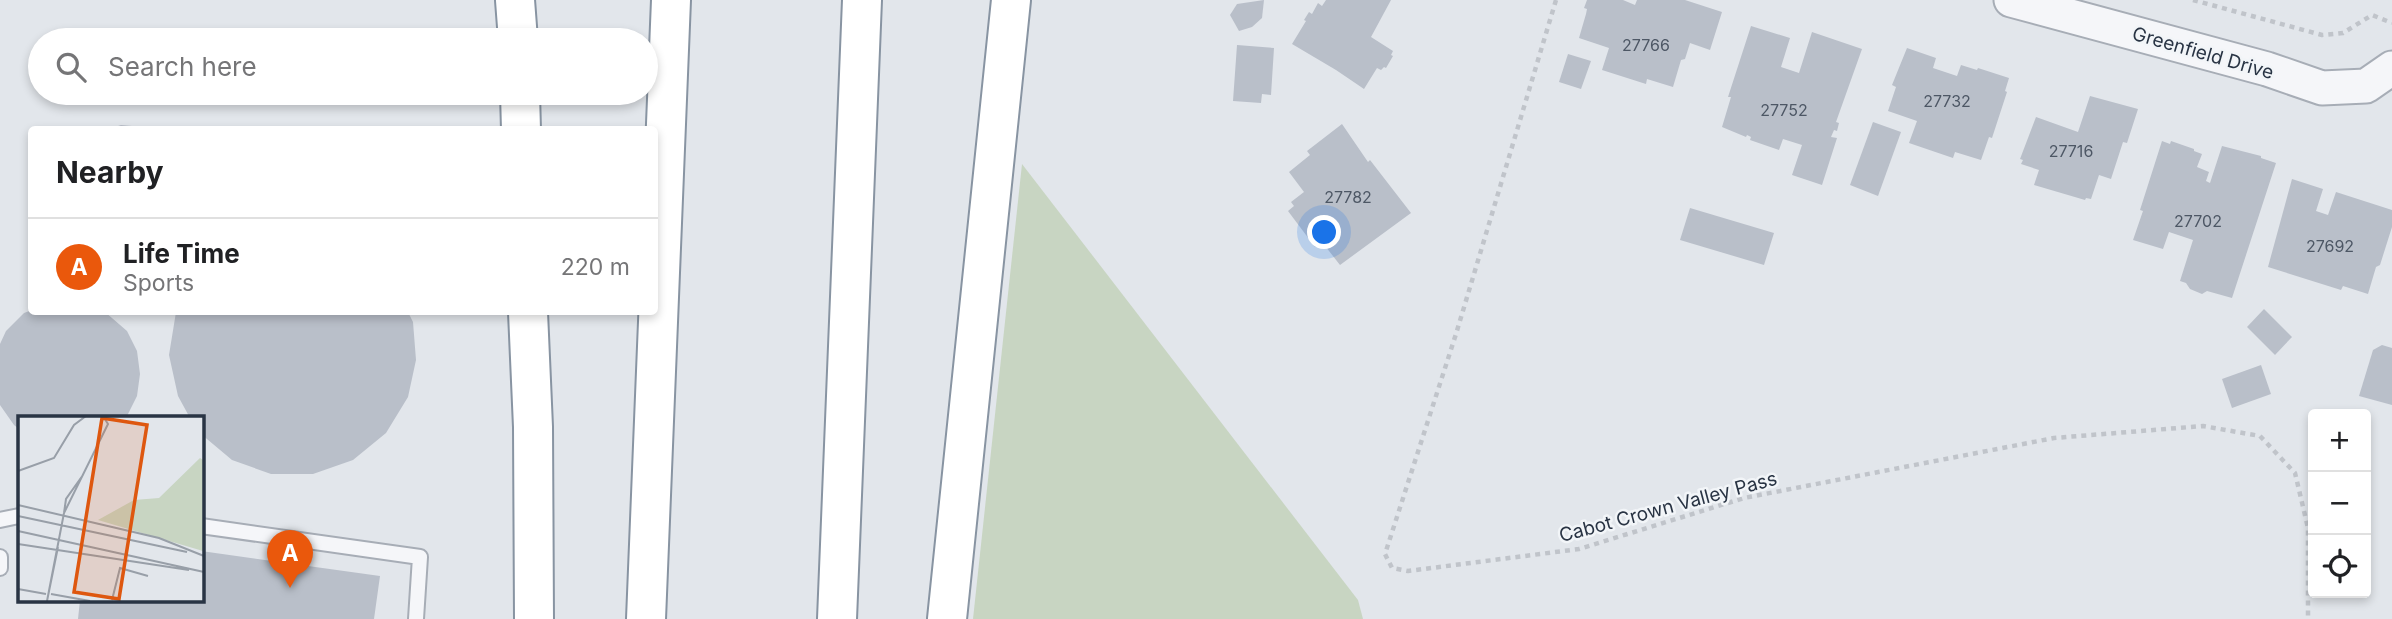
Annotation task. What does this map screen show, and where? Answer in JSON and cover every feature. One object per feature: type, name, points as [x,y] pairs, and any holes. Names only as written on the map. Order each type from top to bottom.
[{"type":"highway","points":[[515,0],[517,28]]},
{"type":"highway","points":[[646,619],[671,0]]},
{"type":"highway","points":[[837,619],[862,0]]},
{"type":"highway","points":[[947,619],[1011,0]]},
{"type":"highway","points":[[520,105],[521,126]]},
{"type":"highway","points":[[528,315],[533,427],[534,619]]},
{"type":"street","name":"Greenfield Drive","points":[[2011,0],[2267,69],[2322,88],[2366,86],[2392,68]]},
{"type":"lane","points":[[0,520],[18,516]]},
{"type":"lane","points":[[203,526],[420,557],[416,619]]},
{"type":"lane","points":[[0,557],[0,568]]},
{"type":"path","name":"Cabot Crown Valley Pass","points":[[1556,0],[1456,334],[1385,554],[1392,568],[1408,570],[1579,549],[1744,498],[2054,438],[2203,426],[2260,436],[2295,473],[2308,528],[2308,619]]},
{"type":"path","points":[[2193,0],[2322,35],[2343,33],[2372,15],[2392,23]]},
{"type":"green space","points":[[1022,164],[1358,600],[1363,619],[973,619]]},
{"type":"building","points":[[1264,0],[1262,18],[1252,27],[1239,31],[1230,15],[1237,4]]},
{"type":"building","points":[[1326,0],[1391,0],[1371,37],[1393,51],[1393,56],[1386,68],[1377,68],[1364,89],[1292,44],[1309,12],[1312,14],[1318,3],[1322,6]]},
{"type":"building","points":[[1587,0],[1623,0],[1635,5],[1637,0],[1685,0],[1722,12],[1710,50],[1690,43],[1685,59],[1681,60],[1673,87],[1647,79],[1646,84],[1602,70],[1609,48],[1579,38]]},
{"type":"building","points":[[1751,26],[1790,38],[1781,67],[1799,73],[1812,32],[1862,49],[1836,122],[1839,123],[1837,131],[1834,130],[1831,137],[1837,138],[1822,185],[1792,175],[1802,145],[1783,139],[1779,150],[1722,127],[1731,97],[1728,97]]},
{"type":"building","points":[[1237,45],[1274,48],[1271,95],[1262,94],[1261,103],[1233,101]]},
{"type":"building","points":[[1907,48],[1936,58],[1933,68],[1957,76],[1961,65],[2009,78],[1992,138],[1989,137],[1981,160],[1955,152],[1953,158],[1909,143],[1917,121],[1888,111],[1896,87],[1892,85]]},
{"type":"building","points":[[1568,54],[1591,61],[1581,89],[1559,82]]},
{"type":"building","points":[[2090,96],[2138,109],[2127,143],[2123,142],[2111,179],[2099,175],[2091,199],[2085,200],[2034,185],[2039,170],[2021,164],[2023,160],[2020,159],[2036,117],[2078,132]]},
{"type":"building","points":[[1873,122],[1901,132],[1878,196],[1850,185]]},
{"type":"building","points":[[1342,124],[1368,162],[1370,160],[1411,213],[1340,265],[1322,242],[1315,247],[1288,211],[1294,206],[1291,202],[1304,192],[1289,172],[1310,155],[1307,151]]},
{"type":"building","points":[[2162,141],[2170,144],[2171,141],[2202,154],[2197,167],[2209,172],[2206,181],[2210,183],[2222,146],[2261,156],[2276,163],[2232,298],[2207,291],[2202,294],[2180,281],[2193,240],[2169,232],[2163,249],[2133,240]]},
{"type":"building","points":[[2292,179],[2323,189],[2316,211],[2328,215],[2336,192],[2392,210],[2392,227],[2368,294],[2343,286],[2341,290],[2268,267]]},
{"type":"building","points":[[1690,208],[1774,233],[1764,265],[1680,240]]},
{"type":"building","points":[[2264,309],[2292,337],[2275,355],[2247,327]]},
{"type":"building","points":[[24,313],[108,315],[127,331],[137,351],[140,374],[137,396],[127,416],[18,416],[18,428],[14,425],[0,405],[0,344],[6,331]]},
{"type":"building","points":[[176,315],[410,315],[413,322],[416,360],[408,397],[386,433],[353,460],[313,474],[271,474],[232,460],[203,436],[203,416],[189,416],[178,396],[169,355]]},
{"type":"building","points":[[2382,345],[2392,348],[2392,405],[2359,396],[2373,350]]},
{"type":"building","points":[[2261,365],[2271,394],[2232,408],[2222,379]]},
{"type":"building","points":[[203,551],[380,576],[374,619],[78,619],[80,602],[203,602]]},
{"type":"place","name":"Life Time","points":[[290,588]]}]
